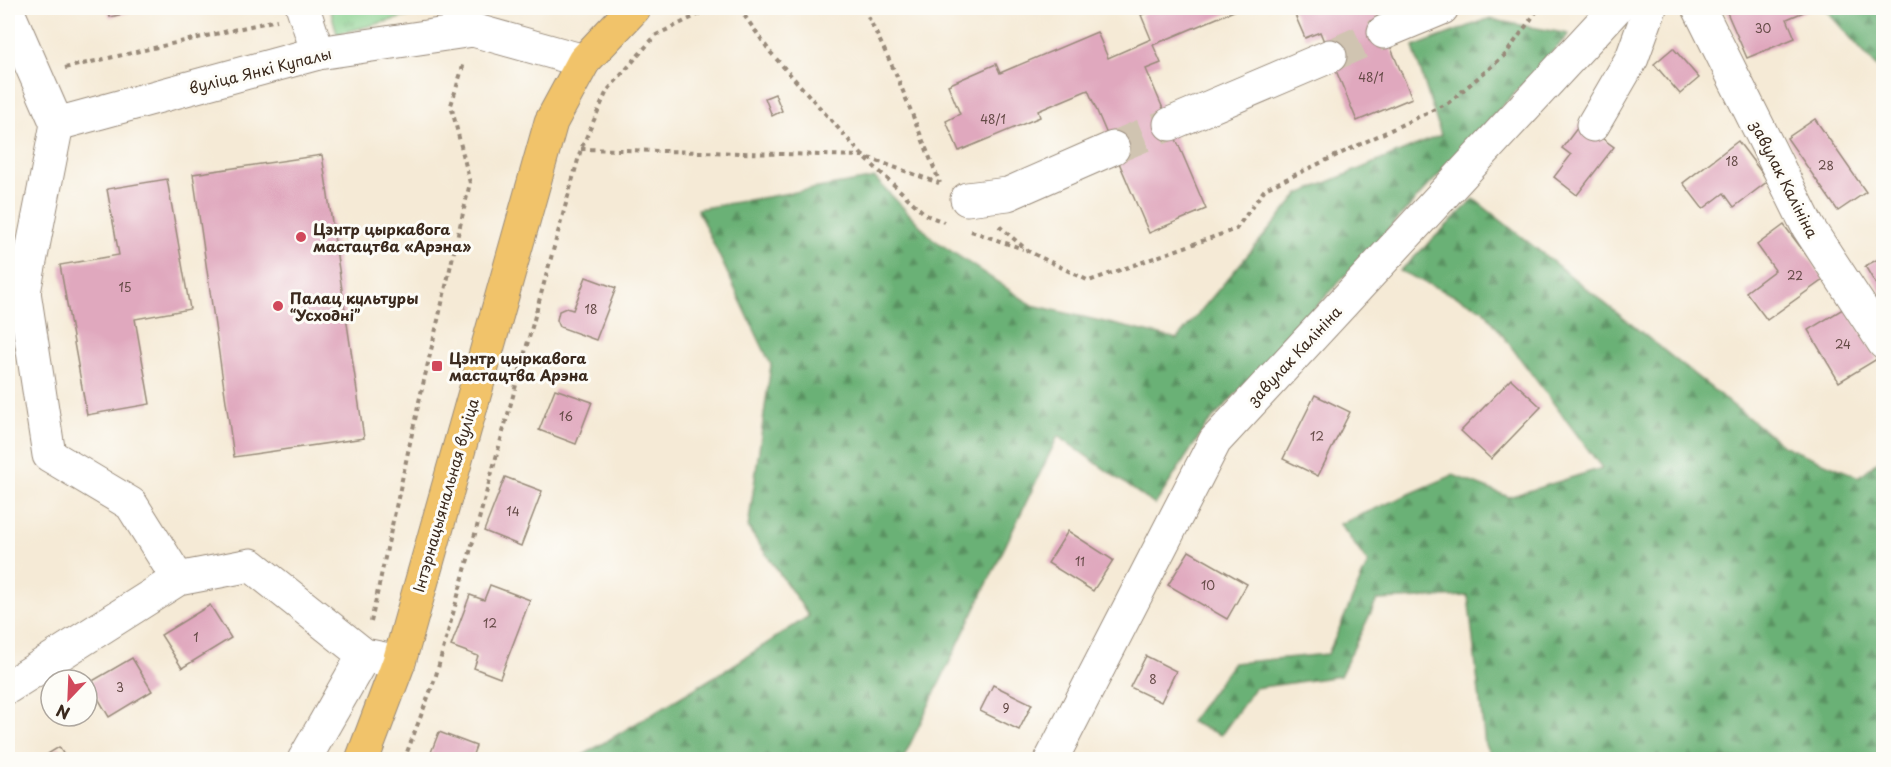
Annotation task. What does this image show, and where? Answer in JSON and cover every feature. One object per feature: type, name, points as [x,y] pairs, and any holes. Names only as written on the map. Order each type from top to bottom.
[{"type":"main road","name":"Інтэрнацыянальная вуліца","points":[[363,759],[399,662],[551,122],[584,61],[634,8]]},
{"type":"street","points":[[1384,32],[1442,8]]},
{"type":"street","name":"завулак Калініна","points":[[1051,759],[1215,441],[1616,8]]},
{"type":"street","points":[[1593,125],[1632,58],[1650,8]]},
{"type":"street","name":"завулак Калініна","points":[[1699,8],[1808,227],[1884,343]]},
{"type":"street","points":[[304,10],[318,53]]},
{"type":"street","points":[[8,12],[57,124],[16,296],[49,455],[131,504],[178,579]]},
{"type":"street","name":"вуліца Янкі Купалы","points":[[57,124],[318,53],[473,30],[584,61]]},
{"type":"street","points":[[1170,124],[1330,56]]},
{"type":"street","points":[[954,208],[1008,194],[1113,148]]},
{"type":"street","points":[[8,687],[178,579],[250,564],[364,654],[399,662]]},
{"type":"street","points":[[304,759],[364,654]]},
{"type":"path","points":[[404,759],[435,679],[581,149],[607,91],[656,35],[712,8]]},
{"type":"path","points":[[739,8],[771,54],[863,156],[926,215],[954,208]]},
{"type":"path","points":[[864,8],[896,74],[954,208],[1028,251]]},
{"type":"path","points":[[581,149],[863,156],[1028,251],[1089,281],[1236,229],[1265,189],[1448,103],[1505,55],[1539,8]]},
{"type":"path","points":[[35,75],[304,10]]},
{"type":"path","points":[[364,654],[470,183],[451,105],[473,30]]},
{"type":"green space","points":[[330,8],[440,8],[337,34]]},
{"type":"green space","points":[[1824,8],[1883,8],[1883,74]]},
{"type":"green space","points":[[1488,19],[1569,34],[1206,426],[1155,505],[1058,436],[903,759],[575,760],[729,668],[809,616],[748,528],[771,365],[697,209],[875,178],[933,239],[1032,305],[1177,339],[1299,194],[1441,135],[1413,47]]},
{"type":"green space","points":[[1474,199],[1784,446],[1859,477],[1883,457],[1883,759],[1493,759],[1485,745],[1468,596],[1377,600],[1340,676],[1255,688],[1221,735],[1190,722],[1233,663],[1328,654],[1368,563],[1340,524],[1453,475],[1509,497],[1602,468],[1483,309],[1400,271]]},
{"type":"building","points":[[107,8],[147,8],[110,17]]},
{"type":"building","points":[[1159,8],[1235,8],[1236,10],[1153,45],[1161,63],[1146,69],[1206,209],[1149,233],[1088,90],[1038,111],[1040,117],[959,151],[946,121],[960,114],[948,85],[996,64],[1000,73],[1097,32],[1108,58],[1151,39],[1141,15]]},
{"type":"building","points":[[1292,8],[1374,8],[1412,98],[1357,121],[1320,32],[1305,38]]},
{"type":"building","points":[[1725,8],[1813,8],[1787,19],[1795,38],[1747,58]]},
{"type":"building","points":[[1673,48],[1699,78],[1680,94],[1654,64]]},
{"type":"building","points":[[775,94],[782,111],[772,116],[765,98]]},
{"type":"building","points":[[1815,119],[1866,192],[1838,211],[1787,138]]},
{"type":"building","points":[[1581,123],[1614,147],[1577,195],[1554,177],[1571,155],[1562,148]]},
{"type":"building","points":[[1738,141],[1768,181],[1734,207],[1724,193],[1703,209],[1683,183]]},
{"type":"building","name":"Палац культуры “Усходні”","points":[[322,155],[364,438],[234,457],[193,174]]},
{"type":"building","points":[[167,179],[190,309],[135,319],[150,404],[87,415],[60,265],[119,255],[107,189]]},
{"type":"building","points":[[1784,225],[1824,279],[1767,320],[1746,292],[1775,270],[1757,245]]},
{"type":"building","points":[[1884,256],[1884,298],[1865,266]]},
{"type":"building","points":[[586,277],[616,288],[596,340],[560,327],[557,320],[559,311],[566,308],[573,310]]},
{"type":"building","points":[[1846,307],[1877,359],[1839,382],[1808,330]]},
{"type":"building","points":[[1511,379],[1541,407],[1491,459],[1461,431]]},
{"type":"building","points":[[555,389],[592,402],[576,444],[539,430]]},
{"type":"building","points":[[1315,395],[1350,412],[1318,476],[1283,459]]},
{"type":"building","points":[[505,477],[542,491],[521,546],[484,531]]},
{"type":"building","points":[[1068,531],[1113,560],[1093,591],[1048,563]]},
{"type":"building","points":[[1189,551],[1247,584],[1227,619],[1168,585]]},
{"type":"building","points":[[490,585],[530,600],[500,678],[474,668],[478,656],[451,646],[470,595],[484,600]]},
{"type":"building","points":[[210,605],[231,638],[182,668],[161,635]]},
{"type":"building","points":[[1146,656],[1176,671],[1161,702],[1130,687]]},
{"type":"building","points":[[132,658],[152,691],[109,717],[99,700],[99,677]]},
{"type":"building","points":[[993,685],[1032,704],[1019,730],[980,711]]},
{"type":"building","points":[[439,732],[476,746],[471,760],[428,760]]},
{"type":"building","points":[[59,747],[67,760],[38,760]]},
{"type":"tunnel","points":[[1330,56],[1384,32]]},
{"type":"tunnel","points":[[1113,148],[1170,124]]},
{"type":"place","name":"Цэнтр цыркавога мастацтва «Арэна»","points":[[301,237]]},
{"type":"place","name":"Палац культуры “Усходні”","points":[[278,306]]},
{"type":"place","name":"Цэнтр цыркавога мастацтва Арэна","points":[[437,366]]}]
